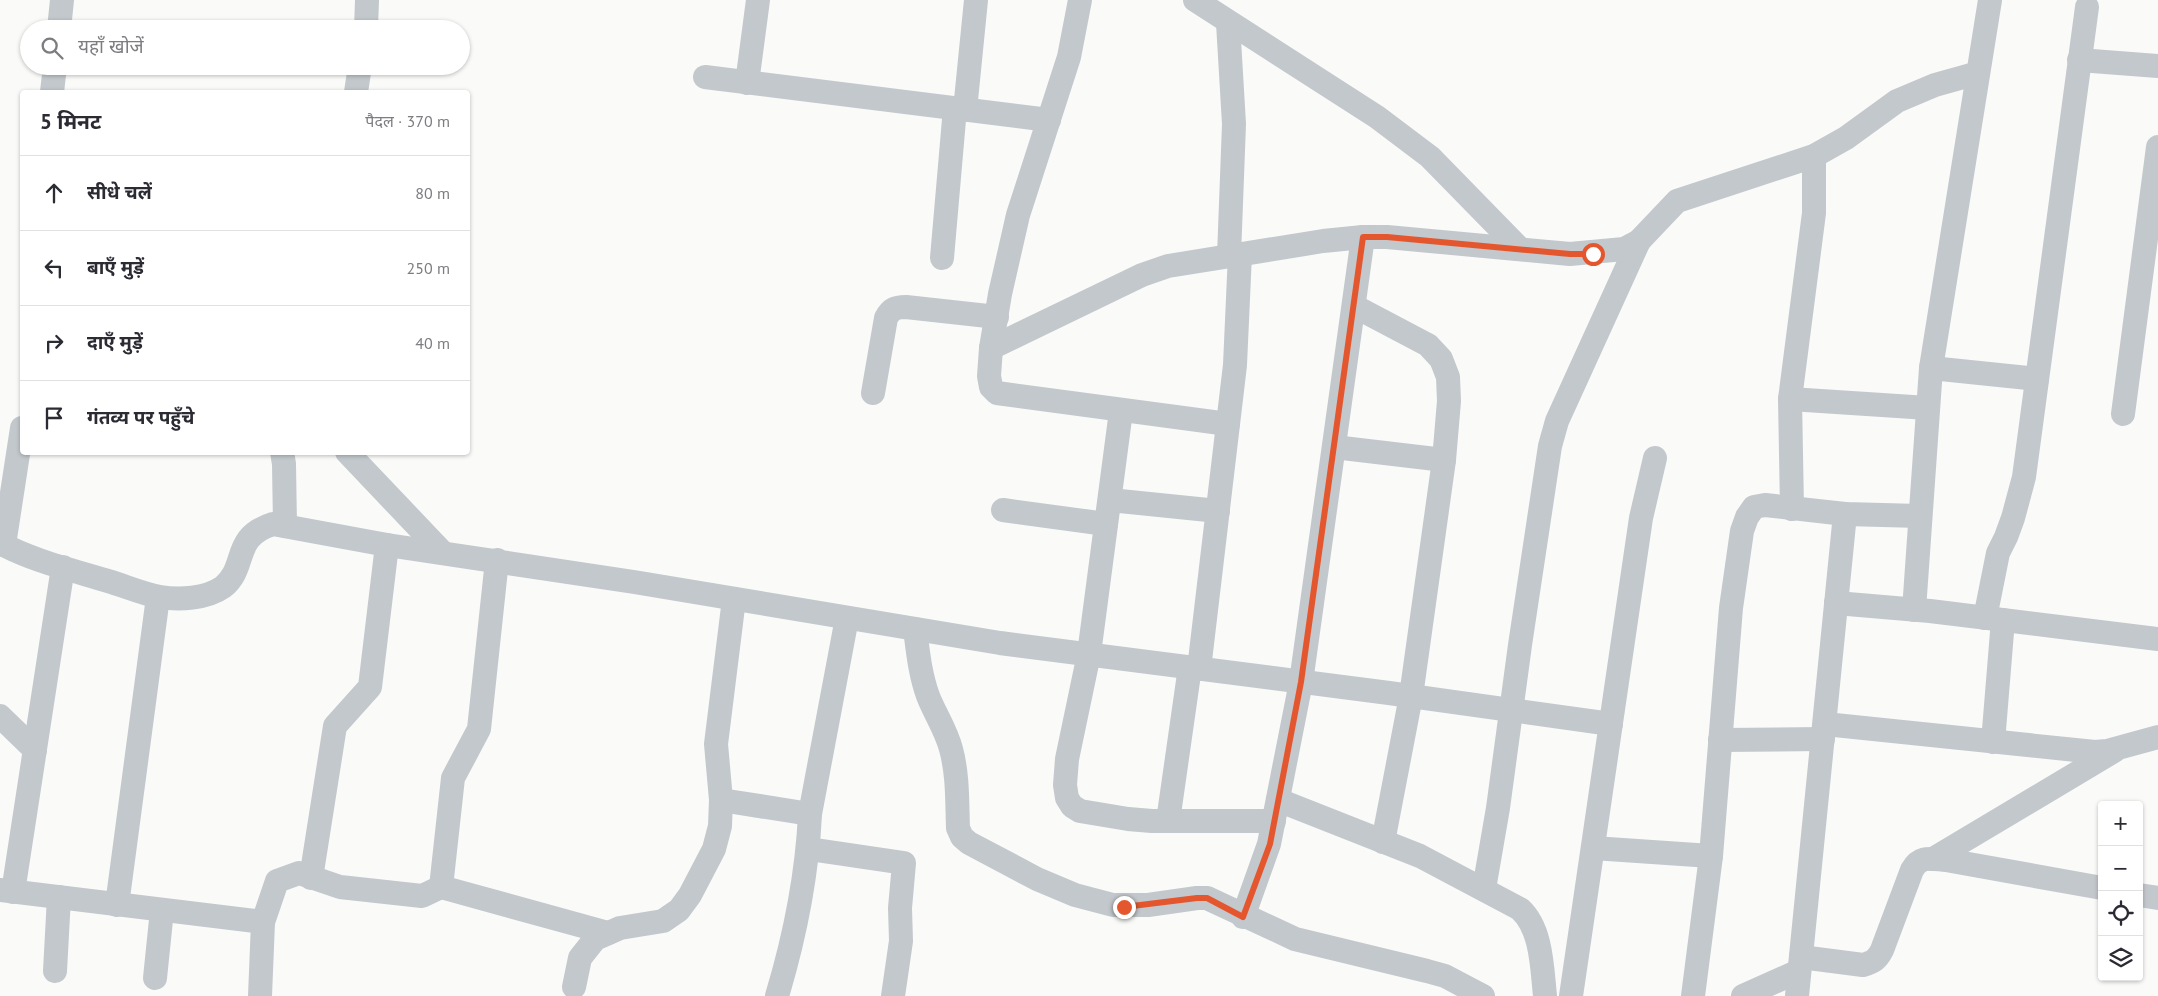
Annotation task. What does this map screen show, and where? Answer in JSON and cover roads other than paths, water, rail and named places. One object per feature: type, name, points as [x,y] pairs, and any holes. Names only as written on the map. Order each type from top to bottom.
[{"type":"street","points":[[60,20],[62,0]]},
{"type":"street","points":[[366,20],[367,0]]},
{"type":"street","points":[[747,83],[758,0]]},
{"type":"street","points":[[942,258],[960,109],[976,0]]},
{"type":"street","points":[[1080,0],[1069,57],[1018,215],[991,348],[989,376],[991,387],[997,393],[1228,424]]},
{"type":"street","points":[[1195,0],[1228,23],[1377,117],[1414,143],[1430,157],[1520,250]]},
{"type":"street","points":[[1914,610],[1931,368],[1990,0]]},
{"type":"street","points":[[1993,742],[1994,619],[1998,553],[2013,518],[2024,477],[2087,7]]},
{"type":"street","points":[[1168,821],[1195,668],[1218,511],[1235,365],[1234,124],[1228,23]]},
{"type":"street","points":[[2079,60],[2158,66]]},
{"type":"street","points":[[991,348],[1142,275],[1168,266],[1235,255],[1363,237],[1387,237],[1570,254],[1593,254],[1624,249],[1639,241],[1677,201],[1814,156],[1840,143],[1897,101],[1935,85],[1978,73]]},
{"type":"street","points":[[52,90],[54,75]]},
{"type":"street","points":[[356,90],[359,75]]},
{"type":"street","points":[[705,78],[1050,120]]},
{"type":"street","points":[[2123,414],[2152,236],[2158,147]]},
{"type":"street","points":[[1792,509],[1790,399],[1814,213],[1814,156]]},
{"type":"street","points":[[1243,917],[1270,844],[1301,682],[1363,237]]},
{"type":"street","points":[[1484,889],[1498,808],[1550,446],[1557,421],[1639,241]]},
{"type":"street","points":[[1354,306],[1428,346],[1441,359],[1448,377],[1449,401],[1444,460],[1411,696],[1383,842]]},
{"type":"street","points":[[873,393],[886,318],[890,310],[897,307],[906,307],[996,317]]},
{"type":"street","points":[[1931,368],[2037,379]]},
{"type":"street","points":[[1790,399],[1928,408]]},
{"type":"street","points":[[1121,411],[1089,654],[1067,759],[1065,785],[1067,798],[1072,806],[1080,811],[1091,814],[1152,821],[1276,810],[1383,842],[1420,856],[1484,889],[1520,909],[1528,916],[1539,949],[1545,996]]},
{"type":"street","points":[[20,440],[2,544],[27,556],[158,597],[190,597],[206,595],[216,591],[233,574],[249,537],[260,528],[273,524],[387,545],[497,560],[1000,643],[1611,724]]},
{"type":"street","points":[[1334,447],[1444,460]]},
{"type":"street","points":[[282,455],[284,526]]},
{"type":"street","points":[[350,455],[443,553]]},
{"type":"street","points":[[1570,996],[1641,518],[1655,458]]},
{"type":"street","points":[[1110,500],[1218,511]]},
{"type":"street","points":[[1693,996],[1711,856],[1731,608],[1742,531],[1747,517],[1754,508],[1765,505],[1845,514],[1920,516]]},
{"type":"street","points":[[1003,510],[1106,524]]},
{"type":"street","points":[[1797,996],[1845,514]]},
{"type":"street","points":[[311,878],[336,726],[370,687],[387,545]]},
{"type":"street","points":[[441,887],[453,778],[479,729],[497,560]]},
{"type":"street","points":[[63,567],[35,750],[6,891],[263,922]]},
{"type":"street","points":[[118,905],[158,597]]},
{"type":"street","points":[[574,987],[580,958],[595,939],[620,928],[663,921],[679,910],[690,895],[714,849],[720,826],[722,800],[716,744],[734,599]]},
{"type":"street","points":[[1836,603],[1914,610],[2158,639]]},
{"type":"street","points":[[777,996],[793,941],[808,849],[810,814],[847,618]]},
{"type":"street","points":[[916,629],[919,666],[922,678],[947,736],[956,769],[958,828],[962,837],[969,843],[1037,879],[1075,895],[1113,905],[1148,905],[1207,898],[1243,917],[1295,939],[1445,976],[1483,996]]},
{"type":"street","points":[[0,716],[35,750]]},
{"type":"street","points":[[1720,740],[1824,731],[1993,742],[2095,752],[2120,748],[2158,737]]},
{"type":"street","points":[[1933,859],[2120,748]]},
{"type":"street","points":[[722,800],[810,814]]},
{"type":"street","points":[[1593,848],[1711,856]]},
{"type":"street","points":[[808,849],[904,863],[900,908],[901,941],[893,996]]},
{"type":"street","points":[[1743,996],[1800,964],[1863,965],[1873,963],[1882,950],[1916,862],[1924,859],[2098,887]]},
{"type":"street","points":[[260,996],[263,922],[276,881],[299,873],[340,887],[422,896],[441,887],[608,933]]},
{"type":"street","points":[[2143,896],[2158,898]]},
{"type":"street","points":[[55,972],[59,897]]},
{"type":"street","points":[[154,978],[162,910]]}]
